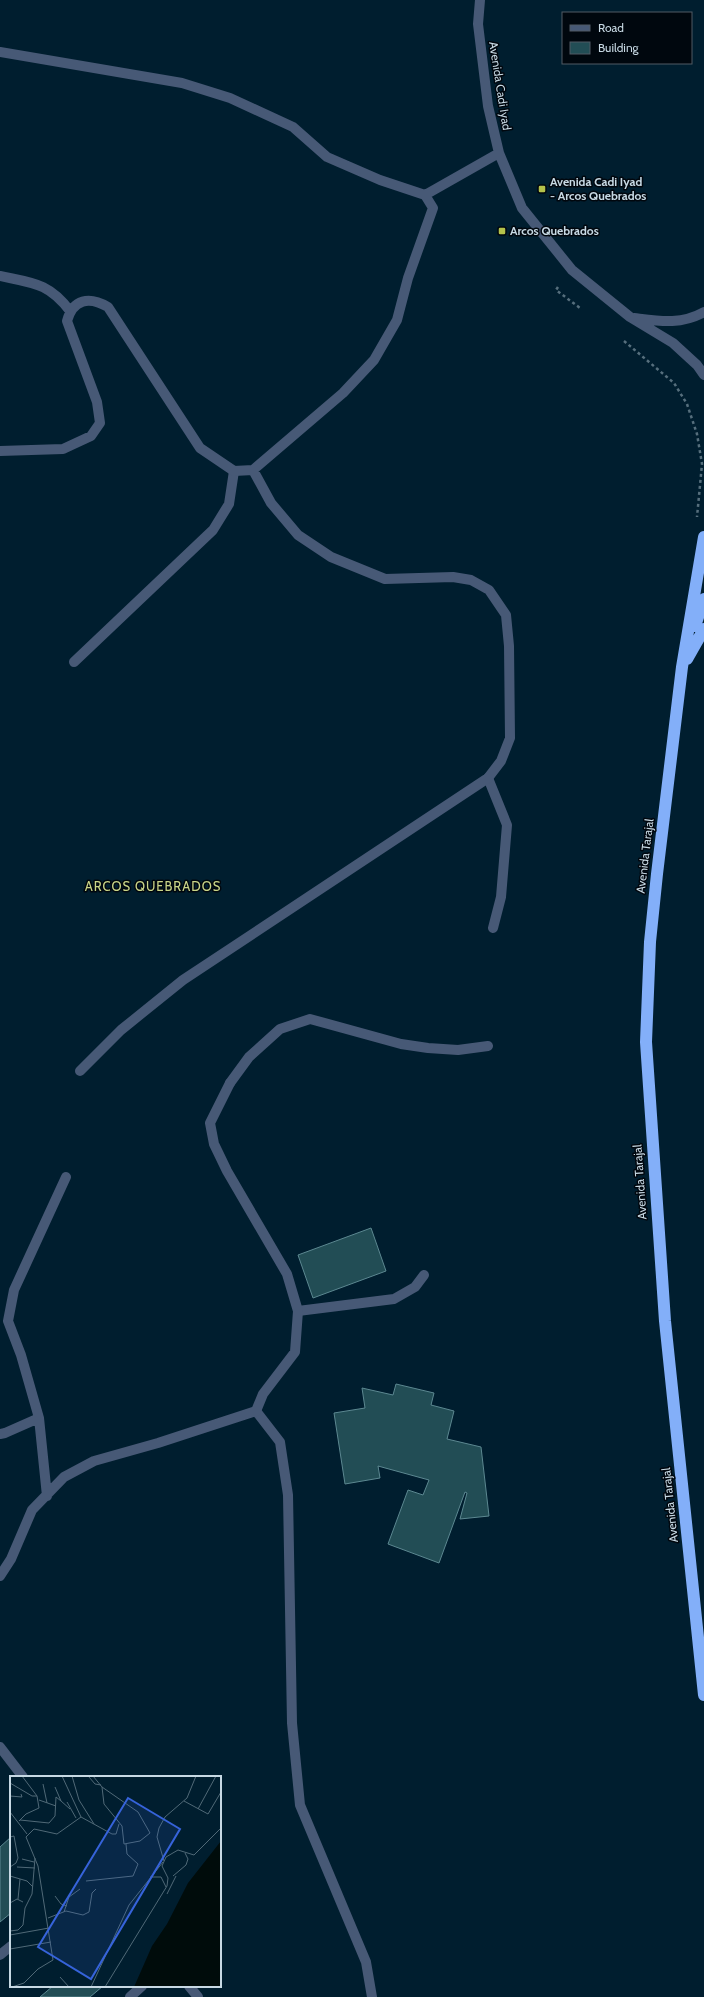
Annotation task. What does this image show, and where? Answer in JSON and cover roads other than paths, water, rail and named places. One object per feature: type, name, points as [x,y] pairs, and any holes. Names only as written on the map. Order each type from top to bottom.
[{"type":"highway","name":"Avenida Tarajal","points":[[704,536],[682,667],[652,919],[646,1042],[650,1120],[665,1321],[704,1695]]},
{"type":"highway","name":"Avenida Tarajal","points":[[682,667],[704,599]]},
{"type":"highway","points":[[682,667],[704,629]]},
{"type":"street","name":"Avenida Cadi Iyad","points":[[480,0],[478,24],[488,106],[499,154],[522,208],[572,270],[630,317],[673,344],[697,364],[704,375]]},
{"type":"street","points":[[0,52],[182,83],[230,98],[293,127],[327,157],[380,180],[425,195],[433,208],[408,278],[397,320],[374,360],[343,393],[253,470],[234,471],[200,448],[108,308],[99,302],[89,300],[78,303],[70,312],[67,321],[97,402],[100,423],[92,436],[62,449],[0,451]]},
{"type":"street","points":[[425,195],[499,154]]},
{"type":"street","points":[[0,276],[39,284],[59,297],[70,312]]},
{"type":"street","points":[[630,317],[668,322],[695,317],[704,312]]},
{"type":"street","points":[[80,1071],[120,1030],[183,980],[488,778],[501,761],[510,738],[509,646],[506,615],[489,590],[472,580],[453,577],[385,580],[331,557],[298,535],[271,503],[253,470]]},
{"type":"street","points":[[74,662],[213,530],[229,504],[234,471]]},
{"type":"street","points":[[488,778],[507,825],[500,896],[492,928]]},
{"type":"street","points":[[0,1576],[11,1559],[32,1510],[64,1477],[94,1460],[158,1443],[256,1411],[263,1394],[295,1352],[298,1311],[287,1274],[227,1171],[214,1144],[210,1123],[230,1083],[249,1057],[280,1029],[310,1019],[401,1044],[458,1050],[488,1046]]},
{"type":"street","points":[[47,1496],[39,1418],[21,1355],[8,1321],[14,1290],[66,1177]]},
{"type":"street","points":[[298,1311],[394,1299],[415,1287],[424,1275]]},
{"type":"street","points":[[256,1411],[280,1442],[288,1495],[292,1724],[300,1806],[366,1962],[372,1997]]},
{"type":"street","points":[[0,1434],[39,1418]]},
{"type":"street","points":[[0,1747],[22,1776]]},
{"type":"street","points":[[0,1955],[10,1947]]},
{"type":"street","points":[[130,1997],[141,1987]]},
{"type":"street","points":[[190,1987],[198,1997]]},
{"type":"place","name":"Avenida Cadi Iyad - Arcos Quebrados","points":[[542,189]]},
{"type":"place","name":"Arcos Quebrados","points":[[502,231]]},
{"type":"district","name":"ARCOS QUEBRADOS","points":[[153,886]]}]
